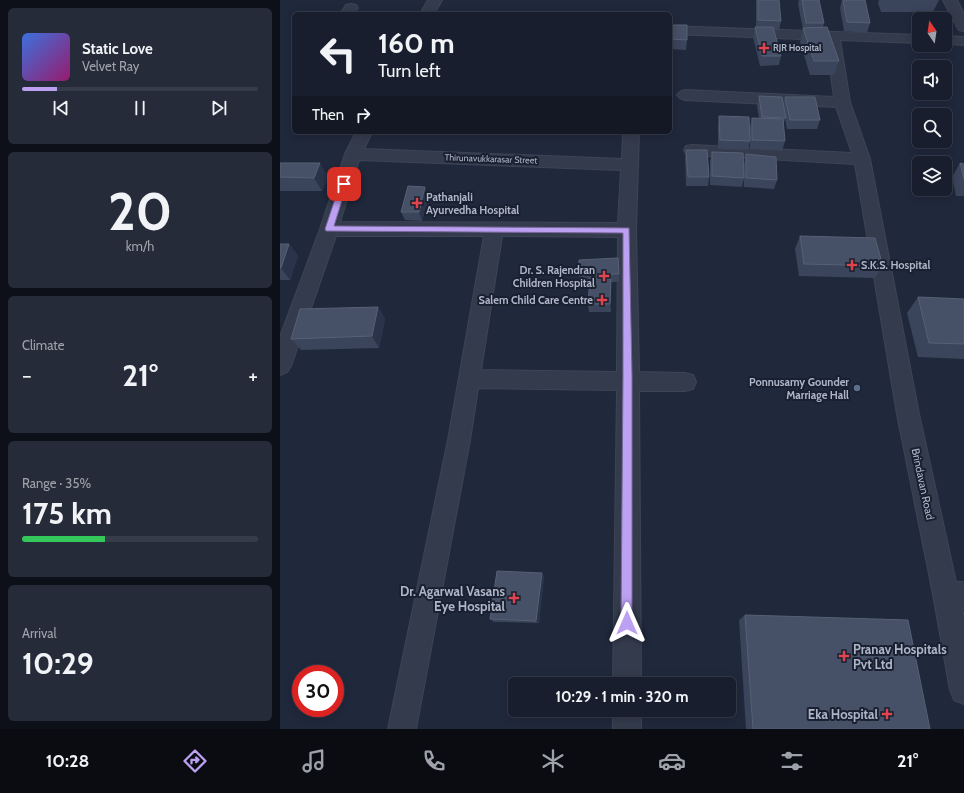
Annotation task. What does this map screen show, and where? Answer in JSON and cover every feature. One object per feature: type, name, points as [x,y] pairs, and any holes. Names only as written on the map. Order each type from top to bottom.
[{"type":"street","points":[[428,12],[435,0]]},
{"type":"street","points":[[956,6],[964,27]]},
{"type":"street","points":[[672,30],[912,39]]},
{"type":"street","name":"Brindavan Road","points":[[832,36],[842,102],[862,159],[908,414],[955,595],[964,690]]},
{"type":"street","points":[[952,40],[964,41]]},
{"type":"street","points":[[685,95],[842,102]]},
{"type":"street","points":[[280,366],[288,323],[329,229],[353,154],[363,134]]},
{"type":"street","points":[[627,677],[626,230],[631,134]]},
{"type":"street","points":[[692,150],[862,159]]},
{"type":"street","name":"Thirunavukkarasar Street","points":[[353,154],[630,165]]},
{"type":"street","points":[[329,229],[626,230]]},
{"type":"street","points":[[402,729],[459,440],[494,229]]},
{"type":"street","points":[[469,379],[685,382]]},
{"type":"street","points":[[627,717],[627,729]]},
{"type":"building","points":[[758,0],[779,0],[781,21],[758,20]]},
{"type":"building","points":[[802,0],[819,0],[824,23],[806,23]]},
{"type":"building","points":[[843,0],[865,0],[870,23],[847,22]]},
{"type":"building","points":[[672,25],[687,25],[687,40],[672,39]]},
{"type":"building","points":[[755,27],[773,27],[781,56],[762,56]]},
{"type":"building","points":[[827,27],[839,61],[814,61],[803,28]]},
{"type":"building","points":[[759,96],[782,97],[786,118],[762,117]]},
{"type":"building","points":[[785,97],[815,97],[820,120],[790,120]]},
{"type":"building","points":[[719,116],[749,117],[750,141],[720,140]]},
{"type":"building","points":[[752,118],[783,119],[785,141],[752,140]]},
{"type":"building","points":[[686,150],[707,150],[709,177],[688,177]]},
{"type":"building","points":[[712,152],[743,153],[744,178],[712,176]]},
{"type":"building","points":[[746,154],[776,157],[777,180],[746,178]]},
{"type":"building","points":[[280,163],[320,163],[314,178],[280,177]]},
{"type":"building","points":[[960,163],[964,164],[964,179]]},
{"type":"building","points":[[408,186],[425,187],[419,212],[401,212]]},
{"type":"building","points":[[800,236],[875,238],[883,266],[804,264]]},
{"type":"building","points":[[280,244],[289,244],[281,268],[280,268]]},
{"type":"building","points":[[618,258],[619,274],[579,275],[579,260]]},
{"type":"building","points":[[590,278],[611,279],[610,304],[588,304]]},
{"type":"building","points":[[918,297],[964,299],[964,344],[929,343]]},
{"type":"building","points":[[378,307],[372,336],[291,339],[300,309]]},
{"type":"building","points":[[497,571],[542,573],[536,621],[490,619]]},
{"type":"building","points":[[745,615],[908,620],[930,729],[753,729]]},
{"type":"place","name":"RJR Hospital","points":[[764,48]]},
{"type":"place","name":"Pathanjali Ayurvedha Hospital","points":[[417,203]]},
{"type":"place","name":"S.K.S. Hospital","points":[[852,265]]},
{"type":"place","name":"Dr. S. Rajendran Children Hospital","points":[[604,276]]},
{"type":"place","name":"Salem Child Care Centre","points":[[602,300]]},
{"type":"place","name":"Ponnusamy Gounder Marriage Hall","points":[[857,388]]},
{"type":"place","name":"Dr. Agarwal Vasans Eye Hospital","points":[[514,598]]},
{"type":"place","name":"Pranav Hospitals Pvt Ltd","points":[[844,656]]},
{"type":"place","name":"Eka Hospital","points":[[887,714]]},
{"type":"route","points":[[344,184],[329,229],[626,230],[628,375],[627,623]]}]
